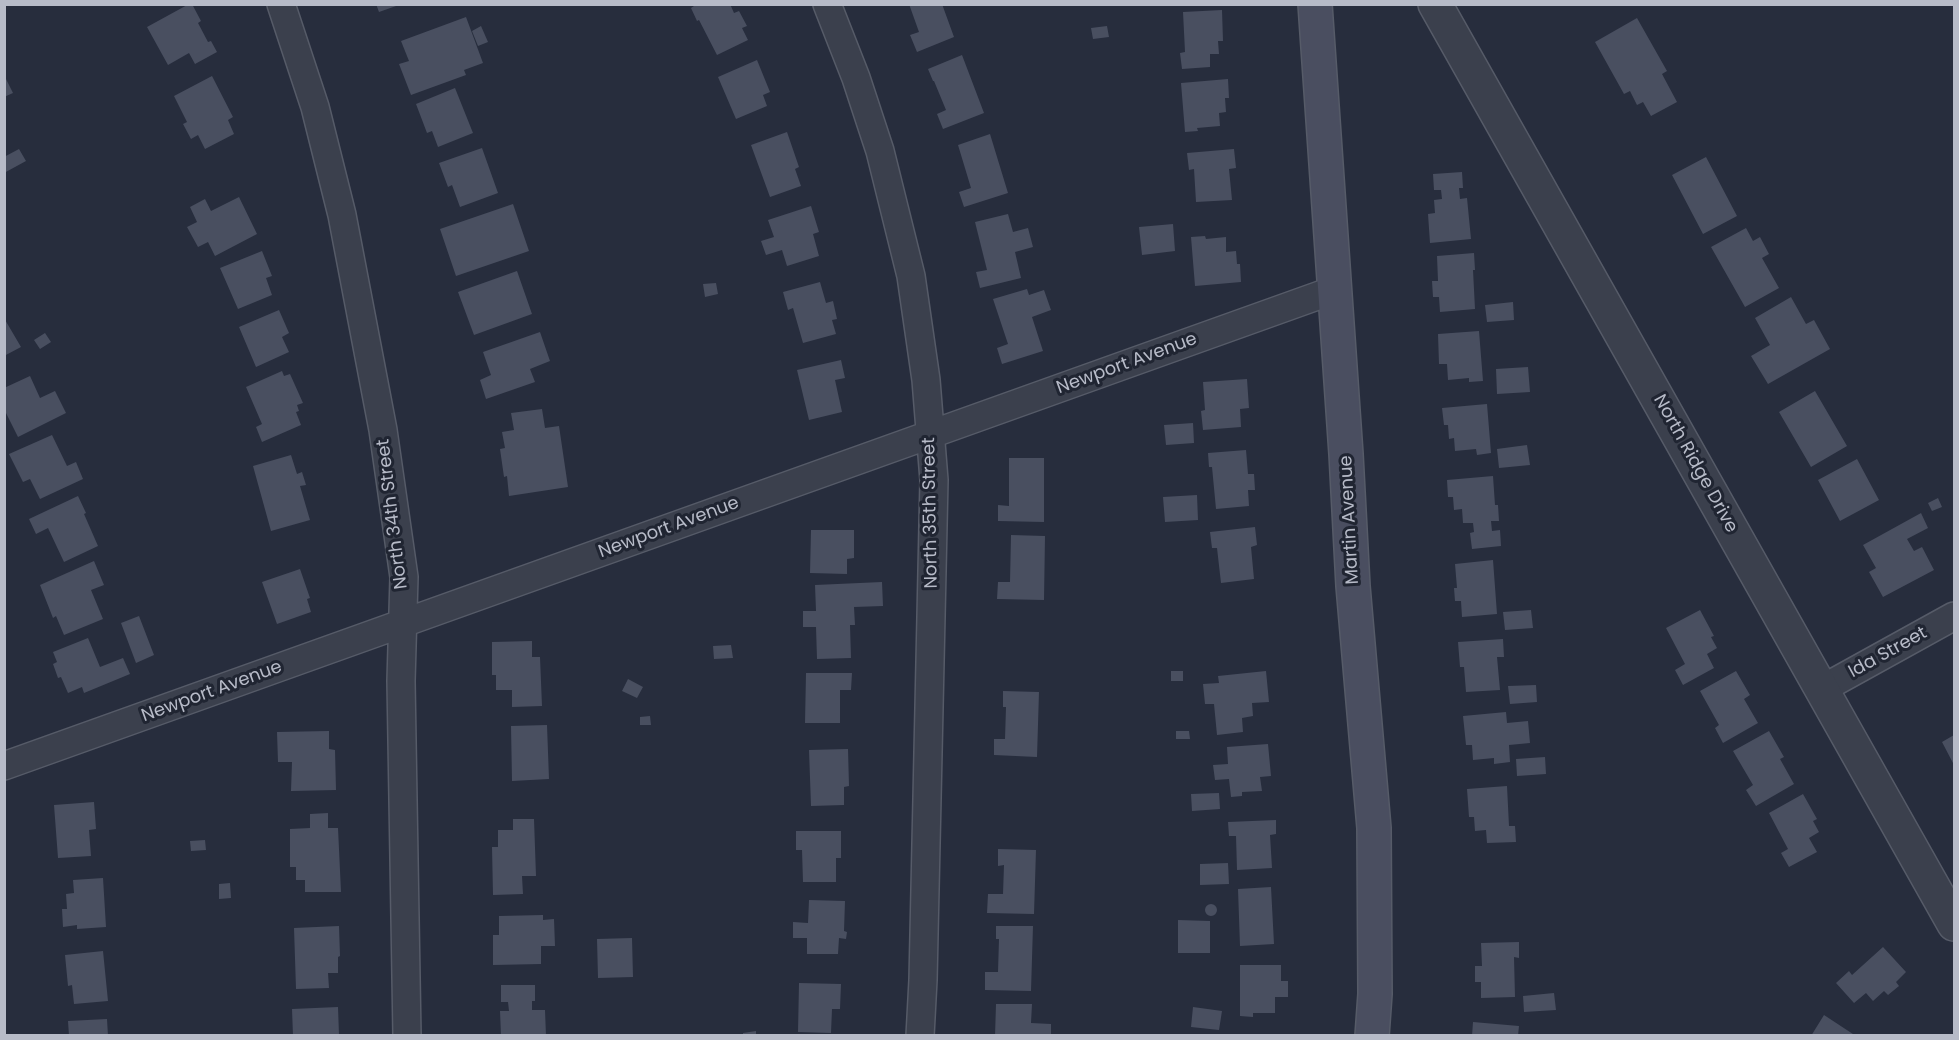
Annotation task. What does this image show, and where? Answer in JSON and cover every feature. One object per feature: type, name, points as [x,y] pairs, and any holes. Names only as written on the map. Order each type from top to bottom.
[{"type":"main road","name":"Martin Avenue","points":[[1315,4],[1353,586],[1374,828],[1375,994],[1372,1035]]},
{"type":"street","name":"North 34th Street","points":[[281,4],[315,107],[344,227],[383,430],[404,578],[401,681],[407,1035]]},
{"type":"street","name":"North 35th Street","points":[[827,4],[856,78],[880,151],[911,276],[926,380],[934,480],[924,956],[920,1035]]},
{"type":"street","name":"North Ridge Drive","points":[[1435,4],[1954,924]]},
{"type":"street","name":"Newport Avenue","points":[[4,766],[1334,290]]},
{"type":"street","name":"Ida Street","points":[[1822,689],[1954,616]]},
{"type":"building","points":[[192,4],[201,21],[198,23],[208,42],[211,41],[217,52],[195,64],[189,53],[168,65],[147,27]]},
{"type":"building","points":[[376,4],[399,4],[399,5],[379,12]]},
{"type":"building","points":[[697,4],[730,4],[734,13],[739,11],[747,26],[742,28],[748,40],[717,55],[691,8]]},
{"type":"building","points":[[909,4],[942,4],[954,37],[917,52],[910,35],[919,32]]},
{"type":"building","points":[[1222,10],[1223,41],[1218,41],[1219,54],[1210,54],[1210,67],[1182,69],[1180,53],[1185,52],[1183,12]]},
{"type":"building","points":[[466,17],[483,63],[464,70],[466,75],[411,95],[399,64],[409,61],[401,41]]},
{"type":"building","points":[[1637,18],[1667,71],[1662,74],[1677,102],[1651,116],[1643,102],[1637,105],[1630,91],[1624,94],[1595,42]]},
{"type":"building","points":[[481,26],[488,42],[478,46],[472,31]]},
{"type":"building","points":[[1107,26],[1109,37],[1093,39],[1091,28]]},
{"type":"building","points":[[962,55],[984,113],[943,129],[937,114],[946,110],[928,69]]},
{"type":"building","points":[[757,60],[770,92],[763,95],[767,106],[736,119],[718,77]]},
{"type":"building","points":[[4,75],[13,93],[4,97]]},
{"type":"building","points":[[212,76],[233,117],[228,120],[234,134],[205,149],[198,135],[191,139],[183,124],[187,122],[174,96]]},
{"type":"building","points":[[1228,79],[1229,98],[1225,98],[1226,112],[1219,113],[1220,126],[1197,128],[1198,131],[1185,132],[1181,83]]},
{"type":"building","points":[[455,88],[473,133],[438,147],[432,131],[427,133],[416,104]]},
{"type":"building","points":[[787,132],[799,167],[795,169],[801,186],[770,197],[751,145]]},
{"type":"building","points":[[990,134],[1008,193],[964,207],[959,192],[971,188],[958,145]]},
{"type":"building","points":[[482,148],[498,193],[460,207],[452,185],[448,187],[439,163]]},
{"type":"building","points":[[19,149],[26,161],[4,173],[4,157]]},
{"type":"building","points":[[1234,149],[1236,168],[1229,169],[1232,200],[1196,202],[1194,169],[1189,170],[1187,153]]},
{"type":"building","points":[[1706,157],[1737,216],[1703,234],[1672,175]]},
{"type":"building","points":[[1462,172],[1463,188],[1459,188],[1460,199],[1467,198],[1471,239],[1430,243],[1428,214],[1435,213],[1434,200],[1442,199],[1441,190],[1434,190],[1433,174]]},
{"type":"building","points":[[239,197],[257,234],[215,256],[208,242],[198,247],[187,227],[197,222],[190,207],[205,199],[211,211]]},
{"type":"building","points":[[513,204],[529,251],[456,276],[440,229]]},
{"type":"building","points":[[811,206],[819,232],[813,234],[819,256],[787,266],[782,250],[766,255],[761,241],[774,237],[768,220]]},
{"type":"building","points":[[1008,214],[1013,232],[1028,228],[1033,247],[1015,252],[1021,278],[980,288],[976,272],[987,270],[975,222]]},
{"type":"building","points":[[1173,224],[1175,251],[1142,255],[1139,227]]},
{"type":"building","points":[[1746,228],[1753,241],[1760,237],[1769,254],[1762,258],[1779,288],[1745,307],[1711,247]]},
{"type":"building","points":[[1205,236],[1206,239],[1226,237],[1226,252],[1236,251],[1237,264],[1240,264],[1241,282],[1195,286],[1191,237]]},
{"type":"building","points":[[262,251],[272,276],[266,278],[272,295],[238,309],[220,268]]},
{"type":"building","points":[[1474,253],[1475,309],[1440,312],[1439,297],[1433,297],[1432,281],[1438,281],[1437,256]]},
{"type":"building","points":[[517,271],[532,314],[474,335],[458,292]]},
{"type":"building","points":[[820,282],[826,303],[833,301],[837,319],[832,320],[836,334],[803,343],[793,308],[788,310],[783,292]]},
{"type":"building","points":[[716,283],[718,294],[705,297],[703,284]]},
{"type":"building","points":[[1027,289],[1029,295],[1044,290],[1051,310],[1032,317],[1043,351],[1002,364],[997,348],[1008,344],[993,299]]},
{"type":"building","points":[[1791,297],[1806,324],[1814,320],[1830,349],[1768,384],[1751,356],[1770,345],[1755,318]]},
{"type":"building","points":[[1513,302],[1514,320],[1487,322],[1485,305]]},
{"type":"building","points":[[279,310],[289,333],[282,337],[289,352],[256,367],[239,327]]},
{"type":"building","points":[[4,318],[21,347],[4,356]]},
{"type":"building","points":[[1479,331],[1483,381],[1469,382],[1469,378],[1448,380],[1447,364],[1439,364],[1438,334]]},
{"type":"building","points":[[540,332],[550,361],[530,369],[535,382],[486,399],[480,380],[491,375],[483,352]]},
{"type":"building","points":[[45,333],[51,342],[40,349],[34,340]]},
{"type":"building","points":[[841,360],[845,378],[835,380],[842,412],[809,420],[797,370]]},
{"type":"building","points":[[1528,367],[1530,392],[1497,394],[1496,369]]},
{"type":"building","points":[[282,371],[284,376],[290,374],[303,403],[297,405],[299,411],[296,412],[301,425],[262,442],[256,427],[262,424],[246,387]]},
{"type":"building","points":[[30,376],[40,398],[55,391],[66,413],[18,437],[4,409],[4,388]]},
{"type":"building","points":[[1247,379],[1249,408],[1240,409],[1241,427],[1203,430],[1201,411],[1205,410],[1203,382]]},
{"type":"building","points":[[1815,391],[1847,446],[1811,467],[1779,412]]},
{"type":"building","points":[[1487,404],[1491,453],[1477,455],[1476,449],[1455,451],[1454,438],[1449,439],[1448,425],[1444,425],[1442,408]]},
{"type":"building","points":[[542,409],[545,428],[559,426],[568,487],[509,496],[500,449],[505,448],[502,432],[514,430],[511,413]]},
{"type":"building","points":[[1193,423],[1194,443],[1166,445],[1164,425]]},
{"type":"building","points":[[52,435],[67,466],[76,462],[83,479],[40,499],[30,479],[23,482],[9,454]]},
{"type":"building","points":[[1527,445],[1530,465],[1499,468],[1497,449]]},
{"type":"building","points":[[1246,450],[1248,474],[1254,474],[1255,490],[1248,490],[1249,506],[1216,509],[1212,467],[1209,467],[1208,453]]},
{"type":"building","points":[[291,455],[297,474],[302,472],[306,485],[300,486],[310,520],[271,531],[253,466]]},
{"type":"building","points":[[1009,458],[1044,458],[1044,522],[998,521],[998,505],[1009,506]]},
{"type":"building","points":[[1857,459],[1879,500],[1840,521],[1818,480]]},
{"type":"building","points":[[1493,476],[1495,505],[1498,505],[1499,521],[1491,521],[1492,531],[1500,530],[1501,546],[1472,549],[1470,533],[1474,532],[1473,523],[1463,523],[1462,509],[1454,510],[1453,497],[1448,497],[1447,480]]},
{"type":"building","points":[[1197,495],[1198,520],[1165,522],[1163,497]]},
{"type":"building","points":[[78,496],[98,546],[64,562],[48,528],[36,534],[29,519]]},
{"type":"building","points":[[1938,498],[1942,507],[1932,511],[1928,503]]},
{"type":"building","points":[[1921,513],[1928,528],[1907,539],[1914,551],[1922,547],[1934,570],[1883,597],[1869,572],[1876,568],[1863,545]]},
{"type":"building","points":[[1255,527],[1257,545],[1251,547],[1254,579],[1221,583],[1217,548],[1212,548],[1210,532]]},
{"type":"building","points":[[811,530],[854,530],[854,558],[847,559],[847,574],[810,573]]},
{"type":"building","points":[[1011,535],[1045,536],[1044,600],[997,599],[998,582],[1010,582]]},
{"type":"building","points":[[1493,560],[1497,614],[1462,617],[1461,601],[1455,601],[1454,588],[1457,588],[1455,564]]},
{"type":"building","points":[[94,561],[104,585],[91,590],[103,619],[64,635],[56,616],[53,618],[40,585]]},
{"type":"building","points":[[300,569],[310,598],[307,599],[311,612],[277,624],[262,582]]},
{"type":"building","points":[[882,582],[883,606],[854,607],[855,625],[850,625],[851,658],[817,659],[816,627],[803,627],[803,611],[816,611],[815,585]]},
{"type":"building","points":[[1531,610],[1533,628],[1505,630],[1503,612]]},
{"type":"building","points":[[1700,610],[1714,636],[1711,637],[1717,648],[1707,654],[1714,668],[1683,685],[1675,670],[1685,664],[1666,628]]},
{"type":"building","points":[[139,616],[154,655],[136,663],[121,623]]},
{"type":"building","points":[[88,638],[100,667],[123,658],[130,674],[84,693],[82,687],[68,693],[61,677],[58,678],[53,664],[57,662],[53,652]]},
{"type":"building","points":[[1503,639],[1504,657],[1497,657],[1500,690],[1466,692],[1464,667],[1460,667],[1458,642]]},
{"type":"building","points":[[532,641],[532,657],[540,657],[542,706],[512,707],[512,690],[496,690],[496,675],[492,675],[492,642]]},
{"type":"building","points":[[731,645],[733,658],[714,659],[713,646]]},
{"type":"building","points":[[1171,671],[1183,671],[1183,681],[1171,681]]},
{"type":"building","points":[[1266,671],[1269,702],[1252,703],[1253,716],[1242,718],[1243,732],[1217,735],[1214,704],[1205,704],[1203,684],[1219,683],[1218,676]]},
{"type":"building","points":[[1736,671],[1750,695],[1744,699],[1758,723],[1723,743],[1715,728],[1719,725],[1700,691]]},
{"type":"building","points":[[806,673],[852,673],[851,690],[840,690],[840,723],[805,723]]},
{"type":"building","points":[[628,679],[643,687],[637,698],[622,691]]},
{"type":"building","points":[[1536,685],[1537,702],[1510,704],[1508,686]]},
{"type":"building","points":[[1003,691],[1039,692],[1037,757],[994,755],[994,739],[1005,739],[1006,707],[1003,707]]},
{"type":"building","points":[[1506,712],[1507,723],[1528,721],[1530,743],[1509,745],[1510,762],[1494,764],[1494,758],[1473,760],[1472,745],[1466,745],[1463,716]]},
{"type":"building","points":[[650,716],[651,725],[640,725],[640,717]]},
{"type":"building","points":[[547,725],[549,779],[512,781],[511,726]]},
{"type":"building","points":[[329,731],[329,749],[335,750],[336,790],[291,791],[292,762],[278,762],[277,732]]},
{"type":"building","points":[[1176,731],[1189,731],[1190,739],[1176,739]]},
{"type":"building","points":[[1769,731],[1784,757],[1780,759],[1794,784],[1756,806],[1746,790],[1753,785],[1733,751]]},
{"type":"building","points":[[1954,735],[1954,765],[1942,742]]},
{"type":"building","points":[[1268,744],[1271,776],[1260,777],[1262,791],[1242,792],[1242,796],[1231,797],[1229,779],[1215,780],[1213,765],[1228,764],[1227,747]]},
{"type":"building","points":[[848,749],[849,786],[844,787],[844,805],[811,806],[809,750]]},
{"type":"building","points":[[1545,757],[1546,774],[1517,776],[1516,759]]},
{"type":"building","points":[[1507,786],[1509,826],[1515,826],[1516,842],[1487,843],[1486,830],[1475,831],[1474,817],[1469,817],[1467,789]]},
{"type":"building","points":[[1219,793],[1220,809],[1192,811],[1191,794]]},
{"type":"building","points":[[1803,794],[1817,819],[1813,821],[1819,832],[1809,838],[1817,852],[1789,867],[1781,853],[1788,849],[1769,813]]},
{"type":"building","points":[[94,802],[96,829],[89,830],[91,856],[58,858],[54,805]]},
{"type":"building","points":[[328,813],[328,828],[338,828],[341,892],[305,892],[305,880],[296,880],[296,867],[290,867],[290,829],[310,828],[310,814]]},
{"type":"building","points":[[513,819],[534,819],[536,876],[522,876],[523,894],[493,895],[492,847],[498,847],[498,830],[513,830]]},
{"type":"building","points":[[1276,820],[1276,834],[1270,835],[1272,868],[1237,870],[1236,836],[1229,836],[1228,822]]},
{"type":"building","points":[[796,831],[841,831],[841,858],[836,858],[836,882],[803,882],[802,850],[796,850]]},
{"type":"building","points":[[205,840],[206,850],[191,851],[190,841]]},
{"type":"building","points":[[998,849],[1036,850],[1034,914],[987,913],[988,894],[1003,894],[1004,865],[998,866]]},
{"type":"building","points":[[1228,863],[1229,884],[1200,885],[1200,864]]},
{"type":"building","points":[[103,878],[106,927],[77,929],[77,925],[63,927],[62,909],[67,909],[66,894],[74,893],[73,880]]},
{"type":"building","points":[[230,883],[231,898],[219,899],[219,884]]},
{"type":"building","points":[[1271,887],[1274,944],[1240,946],[1238,889]]},
{"type":"building","points":[[809,900],[845,901],[844,931],[847,932],[846,939],[839,938],[838,954],[807,954],[807,938],[793,938],[793,922],[808,923]]},
{"type":"building","points":[[1213,904],[1216,905],[1216,915],[1209,916],[1206,915],[1205,908],[1206,905]]},
{"type":"building","points":[[543,915],[543,920],[554,919],[555,946],[541,946],[541,964],[493,965],[493,935],[499,935],[499,916]]},
{"type":"building","points":[[1178,920],[1210,921],[1210,953],[1178,953]]},
{"type":"building","points":[[339,926],[338,973],[328,973],[329,988],[296,989],[294,928]]},
{"type":"building","points":[[996,926],[1033,926],[1031,991],[985,990],[985,972],[998,972],[999,939],[996,939]]},
{"type":"building","points":[[632,938],[633,977],[598,978],[597,939]]},
{"type":"building","points":[[1519,942],[1519,958],[1514,957],[1515,997],[1481,998],[1481,982],[1475,982],[1475,966],[1482,966],[1481,943]]},
{"type":"building","points":[[1883,947],[1906,972],[1896,982],[1899,986],[1888,995],[1884,991],[1873,1001],[1866,993],[1854,1003],[1836,983],[1849,971],[1852,975]]},
{"type":"building","points":[[103,951],[108,1001],[74,1004],[72,985],[68,986],[65,955]]},
{"type":"building","points":[[1240,965],[1281,965],[1281,981],[1288,981],[1288,997],[1275,997],[1275,1013],[1253,1013],[1253,1017],[1240,1016]]},
{"type":"building","points":[[799,983],[841,984],[840,1009],[832,1009],[831,1033],[798,1032]]},
{"type":"building","points":[[501,985],[535,985],[535,1001],[532,1001],[532,1010],[545,1010],[546,1036],[501,1036],[500,1011],[509,1011],[508,1002],[501,1002]]},
{"type":"building","points":[[1554,993],[1556,1010],[1524,1012],[1523,996]]},
{"type":"building","points":[[996,1004],[1032,1004],[1031,1023],[1051,1024],[1051,1036],[995,1036]]},
{"type":"building","points":[[338,1007],[339,1035],[293,1036],[292,1009]]},
{"type":"building","points":[[1193,1007],[1222,1011],[1219,1030],[1191,1027]]},
{"type":"building","points":[[1824,1015],[1856,1036],[1811,1036]]},
{"type":"building","points":[[107,1019],[108,1036],[69,1036],[68,1021]]},
{"type":"building","points":[[1473,1022],[1519,1026],[1518,1036],[1472,1036]]},
{"type":"building","points":[[756,1031],[756,1036],[743,1036],[743,1033]]}]
